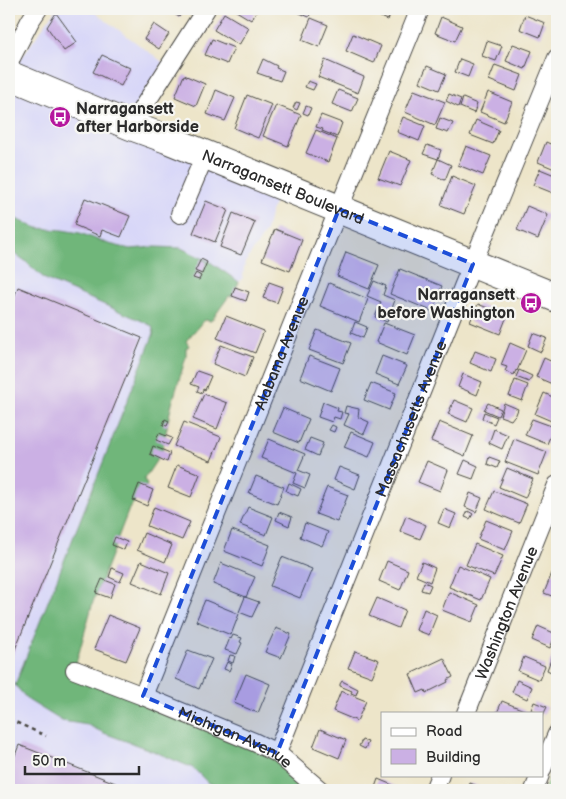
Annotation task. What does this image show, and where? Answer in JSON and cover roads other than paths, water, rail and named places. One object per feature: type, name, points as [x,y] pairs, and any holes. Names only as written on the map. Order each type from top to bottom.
[{"type":"main road","name":"Narragansett Boulevard","points":[[9,74],[130,126],[557,298]]},
{"type":"street","points":[[9,62],[38,9]]},
{"type":"street","points":[[130,126],[206,9]]},
{"type":"street","name":"Alabama Avenue","points":[[143,696],[420,9]]},
{"type":"street","name":"Massachusetts Avenue","points":[[277,753],[557,58]]},
{"type":"street","points":[[180,214],[205,155]]},
{"type":"street","name":"Washington Avenue","points":[[466,712],[557,485]]},
{"type":"street","name":"Michigan Avenue","points":[[76,670],[143,696],[277,753],[320,790]]},
{"type":"street","points":[[544,764],[557,734]]},
{"type":"street","points":[[434,790],[440,776]]},
{"type":"street","points":[[534,790],[540,776]]},
{"type":"place","name":"Narragansett after Harborside","points":[[60,117]]},
{"type":"place","name":"Narragansett before Washington","points":[[531,303]]}]
